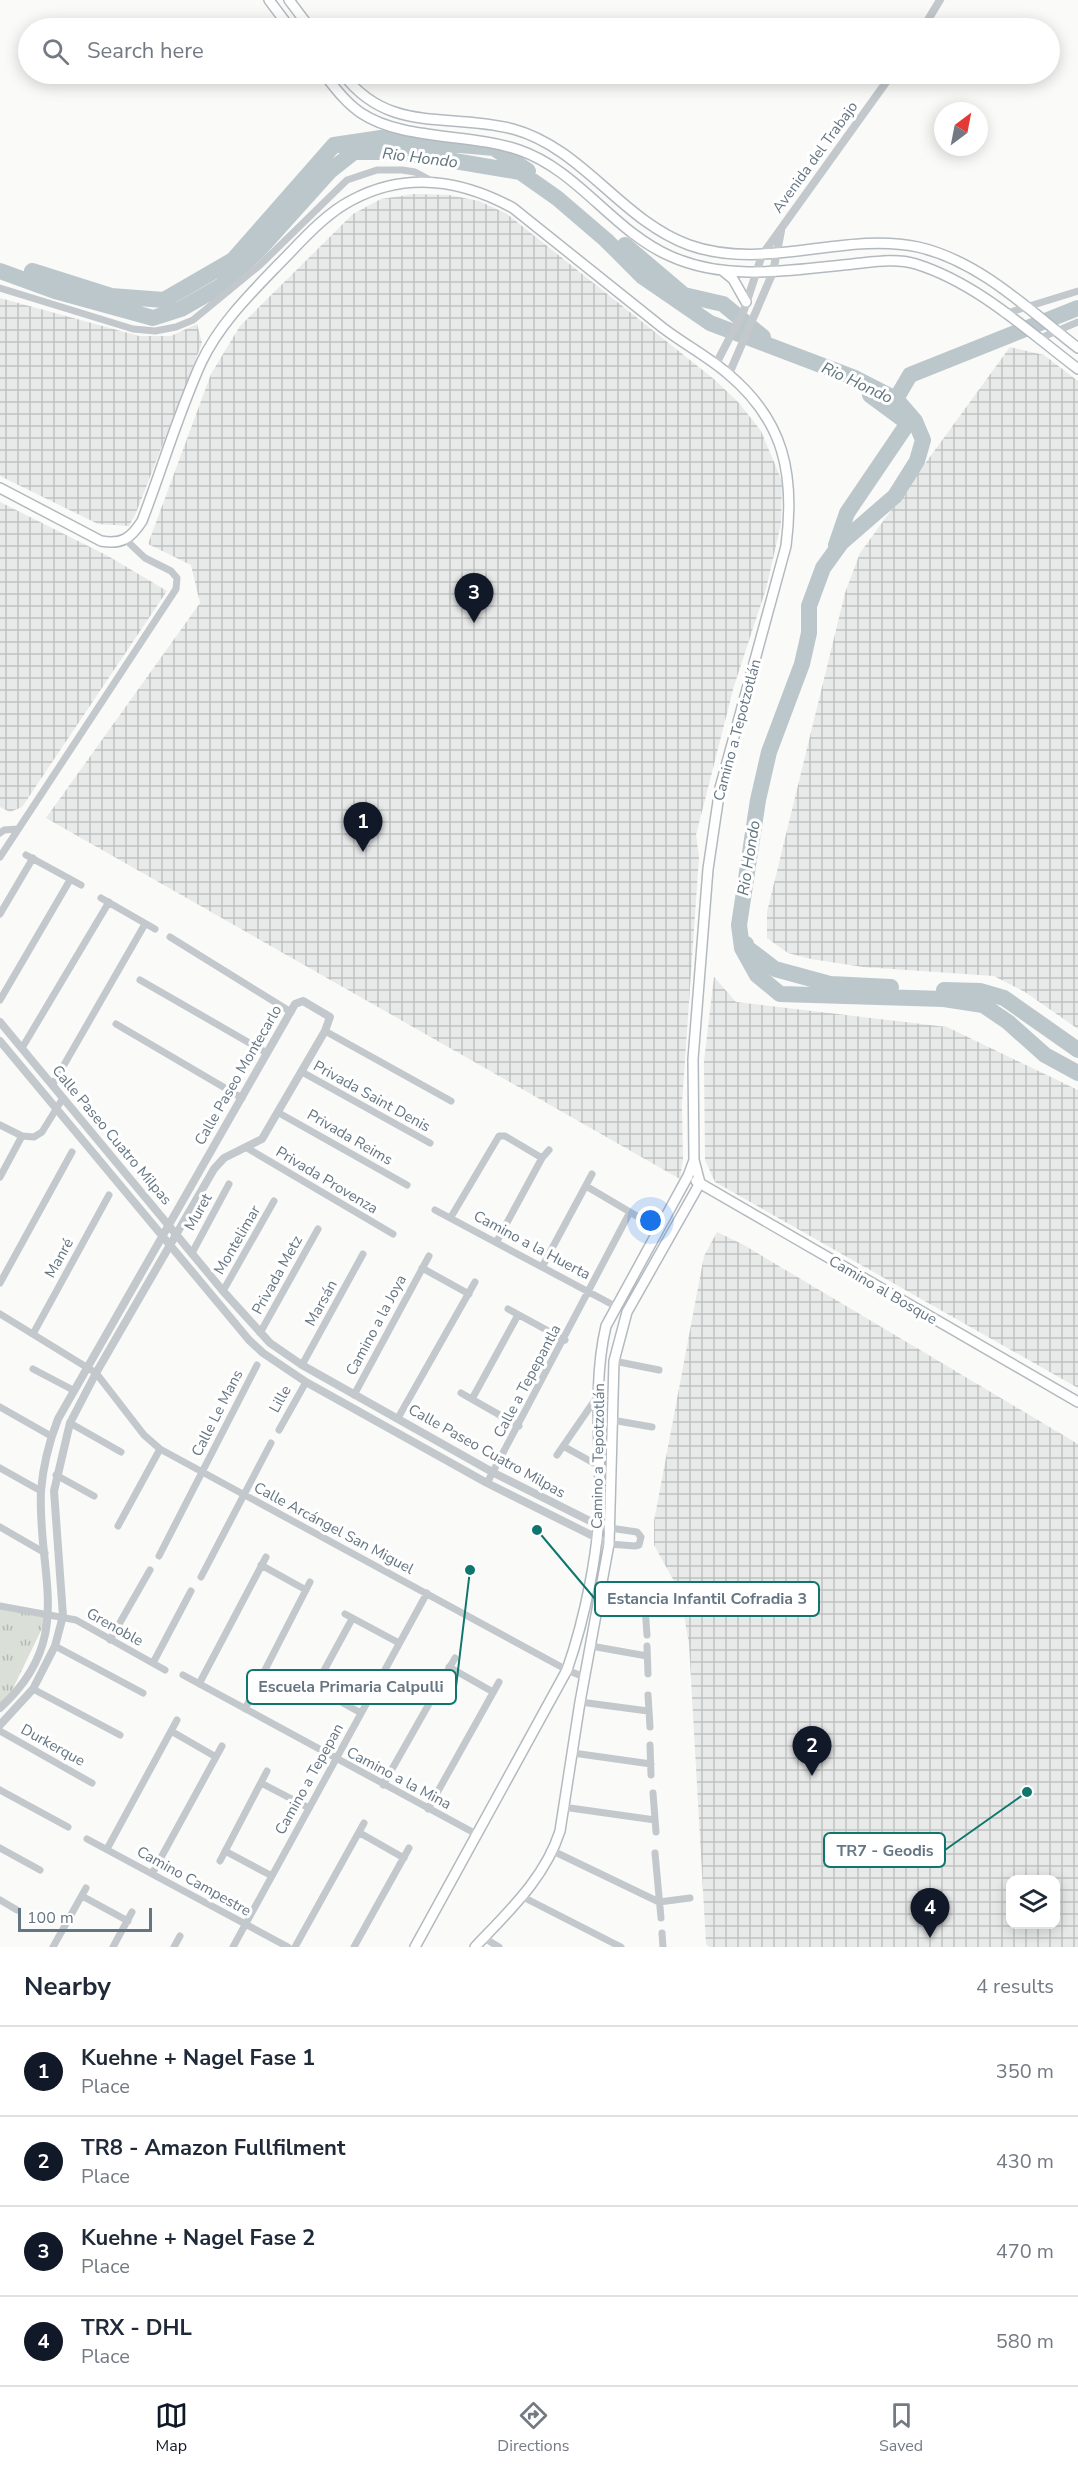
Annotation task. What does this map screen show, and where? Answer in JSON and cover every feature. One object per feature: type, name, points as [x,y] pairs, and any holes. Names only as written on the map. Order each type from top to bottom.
[{"type":"main road","points":[[269,0],[282,18]]},
{"type":"main road","points":[[289,0],[302,18]]},
{"type":"main road","points":[[332,84],[340,95],[361,113],[386,126],[506,145],[526,152],[569,179],[644,242],[670,256],[722,270],[757,272],[888,261],[915,264],[958,281],[1078,369]]},
{"type":"main road","points":[[353,84],[370,102],[392,113],[511,129],[532,136],[578,165],[655,228],[678,241],[724,254],[762,255],[887,244],[918,247],[952,258],[978,272],[1078,348]]},
{"type":"main road","name":"Camino a Tepotzotlán","points":[[126,540],[134,534],[142,521],[201,363],[241,303],[318,225],[351,200],[385,187],[421,181],[454,184],[483,192],[513,208],[680,342],[729,374],[756,404],[773,429],[788,471],[791,509],[786,546],[720,788],[713,834],[694,1021],[694,1161],[700,1183],[627,1312],[614,1361],[609,1544],[579,1702],[573,1753],[553,1851],[523,1897],[476,1947]]},
{"type":"main road","points":[[722,270],[733,279],[745,306]]},
{"type":"main road","points":[[0,488],[101,541],[114,543],[126,540]]},
{"type":"main road","name":"Camino a Tepotzotlán","points":[[415,1947],[567,1671],[575,1647],[598,1526],[599,1394],[601,1348],[606,1326],[694,1161]]},
{"type":"main road","name":"Camino al Bosque","points":[[688,1176],[1078,1402]]},
{"type":"street","points":[[929,18],[940,0]]},
{"type":"street","name":"Avenida del Trabajo","points":[[716,364],[745,306],[762,255],[885,84]]},
{"type":"street","points":[[0,288],[133,329],[155,331],[176,327],[193,320],[260,265],[347,180],[377,170],[402,170],[415,172],[433,182]]},
{"type":"street","name":"Avenida del Trabajo","points":[[729,374],[773,272],[782,227]]},
{"type":"street","points":[[1008,316],[1078,291]]},
{"type":"street","points":[[1036,337],[1053,328],[1078,322]]},
{"type":"street","points":[[0,857],[176,589],[177,578],[171,571],[145,558],[126,540]]},
{"type":"street","points":[[0,833],[4,830],[17,829]]},
{"type":"street","points":[[0,914],[29,857],[81,885]]},
{"type":"street","points":[[0,1000],[70,880]]},
{"type":"street","points":[[101,898],[154,928]]},
{"type":"street","points":[[22,1048],[109,902]]},
{"type":"street","points":[[53,1084],[146,924]]},
{"type":"street","points":[[170,937],[291,1012]]},
{"type":"street","points":[[140,980],[267,1053]]},
{"type":"street","name":"Calle Paseo Montecarlo","points":[[0,1708],[20,1685],[35,1660],[49,1614],[41,1491],[51,1436],[73,1390],[162,1234],[295,1004],[303,1000],[327,1013],[330,1021],[325,1031],[262,1139],[217,1165],[96,1373],[70,1423],[56,1475],[54,1518],[62,1573],[63,1616],[55,1646],[33,1689],[0,1725]]},
{"type":"street","name":"Calle Paseo Cuatro Milpas","points":[[0,1022],[223,1291],[270,1343],[302,1365],[494,1473],[598,1526],[636,1532],[641,1537],[639,1545],[609,1544],[596,1539],[488,1483],[331,1396],[263,1353],[249,1340],[0,1041]]},
{"type":"street","points":[[116,1024],[242,1098]]},
{"type":"street","points":[[325,1031],[451,1101]]},
{"type":"street","name":"Privada Saint Denis","points":[[302,1072],[430,1143]]},
{"type":"street","points":[[0,1125],[22,1136],[39,1135],[63,1098]]},
{"type":"street","name":"Privada Reims","points":[[279,1113],[407,1185]]},
{"type":"street","points":[[0,1177],[22,1136]]},
{"type":"street","points":[[451,1217],[499,1136],[505,1136],[542,1158]]},
{"type":"street","name":"Privada Provenza","points":[[247,1148],[393,1234]]},
{"type":"street","points":[[497,1241],[542,1158],[549,1150]]},
{"type":"street","points":[[0,1283],[72,1152]]},
{"type":"street","points":[[542,1267],[592,1174]]},
{"type":"street","name":"Muret","points":[[192,1253],[229,1184]]},
{"type":"street","points":[[586,1186],[640,1218]]},
{"type":"street","name":"Manré","points":[[33,1334],[109,1195]]},
{"type":"street","name":"Montelimar","points":[[223,1291],[274,1201]]},
{"type":"street","name":"Camino a la Huerta","points":[[435,1210],[497,1241],[615,1306]]},
{"type":"street","name":"Calle a Tepepantla","points":[[488,1483],[565,1340],[630,1212]]},
{"type":"street","name":"Privada Metz","points":[[260,1333],[318,1229]]},
{"type":"street","name":"Marsán","points":[[302,1365],[363,1254]]},
{"type":"street","name":"Camino a la Joya","points":[[354,1395],[429,1256]]},
{"type":"street","name":"Camino a la Joya","points":[[422,1268],[469,1294]]},
{"type":"street","points":[[398,1418],[475,1282]]},
{"type":"street","points":[[615,1306],[627,1312]]},
{"type":"street","points":[[508,1309],[565,1340]]},
{"type":"street","points":[[0,1314],[96,1373]]},
{"type":"street","points":[[472,1400],[518,1315]]},
{"type":"street","points":[[263,1353],[270,1343]]},
{"type":"street","points":[[614,1361],[659,1370]]},
{"type":"street","name":"Calle Le Mans","points":[[159,1556],[257,1365]]},
{"type":"street","points":[[33,1369],[73,1390]]},
{"type":"street","name":"Calle Arcángel San Miguel","points":[[96,1373],[144,1435],[160,1449],[567,1671],[584,1677]]},
{"type":"street","name":"Lille","points":[[279,1430],[306,1382]]},
{"type":"street","points":[[331,1396],[337,1385]]},
{"type":"street","points":[[461,1393],[519,1426]]},
{"type":"street","points":[[557,1455],[599,1394]]},
{"type":"street","points":[[0,1407],[51,1436]]},
{"type":"street","points":[[612,1420],[652,1427]]},
{"type":"street","points":[[70,1423],[121,1452]]},
{"type":"street","points":[[201,1577],[271,1443]]},
{"type":"street","points":[[563,1446],[599,1466]]},
{"type":"street","points":[[118,1526],[160,1449]]},
{"type":"street","points":[[0,1468],[41,1491]]},
{"type":"street","points":[[56,1475],[94,1496]]},
{"type":"street","points":[[0,1527],[45,1553]]},
{"type":"street","points":[[199,1684],[266,1557]]},
{"type":"street","points":[[261,1565],[306,1590]]},
{"type":"street","points":[[110,1640],[150,1570]]},
{"type":"street","points":[[245,1709],[310,1582]]},
{"type":"street","points":[[153,1663],[191,1591]]},
{"type":"street","name":"Camino a Tepepan","points":[[233,1947],[427,1593]]},
{"type":"street","points":[[599,1598],[645,1607],[646,1635]]},
{"type":"street","points":[[0,1606],[49,1614]]},
{"type":"street","name":"Grenoble","points":[[49,1614],[76,1620],[165,1670]]},
{"type":"street","points":[[345,1614],[399,1643]]},
{"type":"street","points":[[315,1687],[352,1618]]},
{"type":"street","points":[[55,1646],[143,1692]]},
{"type":"street","points":[[591,1646],[647,1656]]},
{"type":"street","points":[[647,1646],[648,1674]]},
{"type":"street","points":[[383,1785],[455,1658]]},
{"type":"street","points":[[448,1667],[494,1692]]},
{"type":"street","name":"Camino a la Mina","points":[[183,1676],[478,1835]]},
{"type":"street","points":[[428,1809],[499,1682]]},
{"type":"street","points":[[307,1683],[361,1713]]},
{"type":"street","points":[[33,1689],[120,1735]]},
{"type":"street","points":[[648,1695],[650,1727]]},
{"type":"street","points":[[579,1702],[648,1711]]},
{"type":"street","points":[[107,1849],[177,1720]]},
{"type":"street","name":"Durkerque","points":[[0,1731],[92,1783]]},
{"type":"street","points":[[171,1731],[216,1757]]},
{"type":"street","points":[[650,1745],[651,1775]]},
{"type":"street","points":[[152,1874],[222,1746]]},
{"type":"street","points":[[573,1753],[651,1764]]},
{"type":"street","points":[[220,1861],[267,1771]]},
{"type":"street","points":[[261,1783],[309,1808]]},
{"type":"street","points":[[0,1790],[68,1827]]},
{"type":"street","points":[[653,1793],[656,1832]]},
{"type":"street","points":[[563,1807],[655,1820]]},
{"type":"street","points":[[295,1947],[364,1823]]},
{"type":"street","points":[[360,1833],[404,1858]]},
{"type":"street","name":"Camino Campestre","points":[[87,1839],[288,1947]]},
{"type":"street","points":[[0,1848],[40,1870]]},
{"type":"street","points":[[354,1947],[409,1848]]},
{"type":"street","points":[[225,1851],[272,1876]]},
{"type":"street","points":[[553,1851],[659,1902],[690,1898]]},
{"type":"street","points":[[655,1853],[661,1918]]},
{"type":"street","points":[[53,1947],[86,1888]]},
{"type":"street","points":[[82,1896],[128,1921]]},
{"type":"street","points":[[523,1897],[621,1947]]},
{"type":"street","points":[[0,1900],[17,1910]]},
{"type":"street","points":[[113,1947],[132,1912]]},
{"type":"street","points":[[662,1933],[663,1947]]},
{"type":"street","points":[[176,1946],[180,1936]]},
{"type":"street","points":[[484,1938],[499,1947]]},
{"type":"shaded area","points":[[414,194],[449,195],[479,201],[507,214],[715,380],[739,403],[761,431],[782,481],[781,524],[766,589],[734,686],[696,835],[699,857],[682,1104],[683,1159],[680,1179],[46,818],[200,603],[191,565],[148,544],[211,374],[240,326],[353,214],[381,199]]},
{"type":"shaded area","points":[[0,298],[139,336],[171,336],[197,324],[202,343],[129,526],[98,524],[0,476]]},
{"type":"shaded area","points":[[1010,347],[1044,355],[1078,381],[1078,1029],[1025,992],[994,976],[863,967],[811,959],[788,953],[767,938],[767,912],[845,593],[860,553]]},
{"type":"shaded area","points":[[0,502],[108,556],[167,591],[22,807],[10,812],[0,807]]},
{"type":"shaded area","points":[[714,977],[736,1002],[947,1027],[1078,1090],[1078,1388],[715,1182],[705,1160],[704,1061]]},
{"type":"shaded area","points":[[717,1232],[742,1244],[1078,1444],[1078,1947],[709,1947],[706,1944],[689,1644],[680,1592],[654,1545],[654,1521],[704,1256]]},
{"type":"green space","points":[[0,1606],[49,1614],[6,1703],[0,1708]]},
{"type":"waterway","points":[[32,271],[111,296],[164,300],[233,260],[334,145],[381,138],[494,148],[528,171]]},
{"type":"waterway","name":"Rio Hondo","points":[[0,271],[55,291],[153,318],[181,309],[221,286],[259,250],[330,171],[354,152],[401,152],[520,172],[557,198],[606,240],[643,277],[710,323],[855,378],[896,399],[915,421],[923,440],[917,461],[895,496],[841,543],[823,568],[809,606],[809,633],[802,664],[769,752],[758,800],[739,925],[742,948],[757,975],[780,994],[944,999],[983,1005],[1008,1022],[1045,1055],[1078,1073]]},
{"type":"waterway","points":[[625,245],[684,295],[723,304],[763,337]]},
{"type":"waterway","points":[[896,399],[910,375],[1078,308]]},
{"type":"waterway","points":[[836,545],[847,513],[908,423],[870,395]]},
{"type":"waterway","points":[[746,944],[746,947],[775,969],[830,984],[891,987]]},
{"type":"waterway","points":[[944,990],[980,991],[1004,998],[1078,1050]]},
{"type":"place","name":"Kuehne + Nagel Fase 2","points":[[474,623]]},
{"type":"place","name":"Kuehne + Nagel Fase 1","points":[[363,852]]},
{"type":"place","name":"Estancia Infantil Cofradia 3","points":[[537,1530]]},
{"type":"place","name":"Escuela Primaria Calpulli","points":[[470,1570]]},
{"type":"place","name":"TR8 - Amazon Fullfilment","points":[[812,1776]]},
{"type":"place","name":"TR7 - Geodis","points":[[1027,1792]]},
{"type":"place","name":"TRX - DHL","points":[[930,1938]]}]
